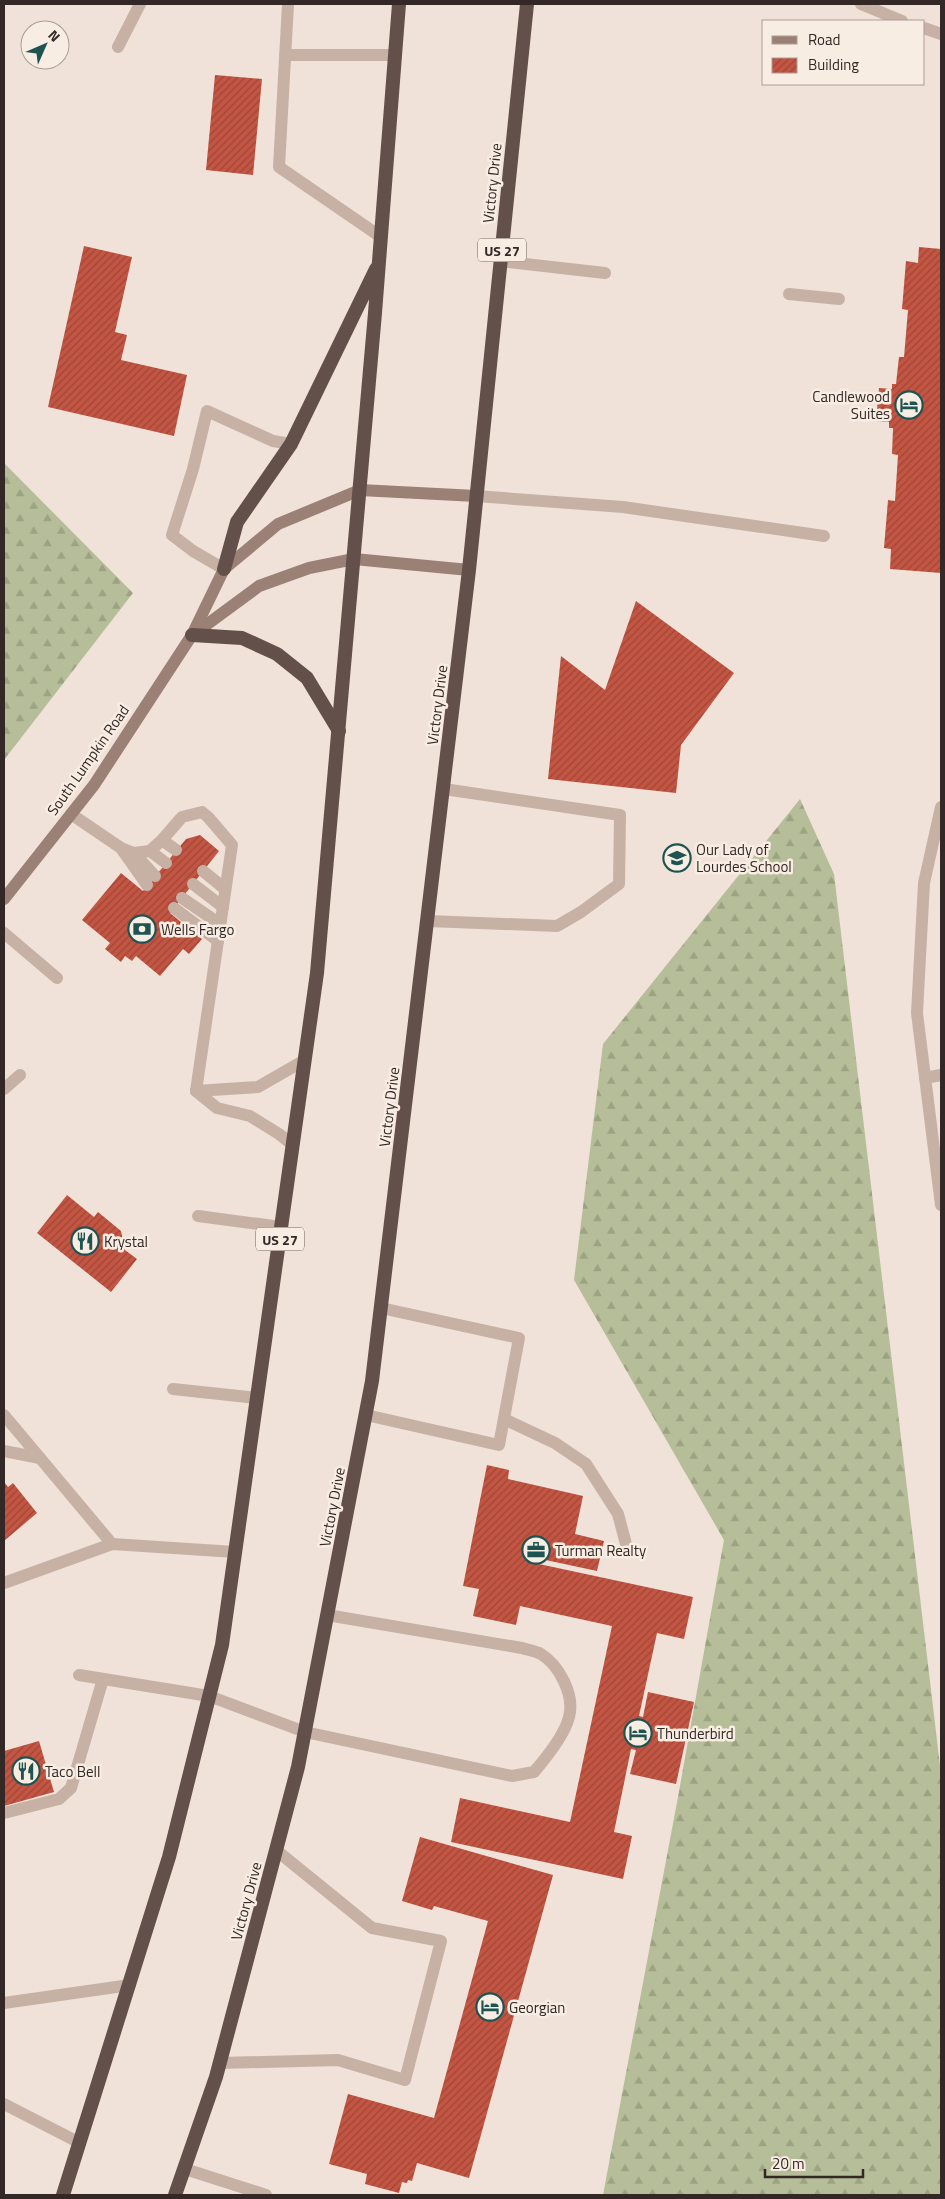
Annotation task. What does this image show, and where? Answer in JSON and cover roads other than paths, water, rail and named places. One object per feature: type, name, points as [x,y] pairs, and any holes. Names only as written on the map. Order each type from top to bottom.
[{"type":"highway","name":"US 27","points":[[63,2195],[130,1985],[168,1857],[222,1645],[317,973],[380,261],[399,4]]},
{"type":"highway","name":"Victory Drive","points":[[175,2195],[220,2063],[298,1768],[372,1381],[469,570],[527,4]]},
{"type":"highway","points":[[224,569],[237,522],[291,444],[380,261]]},
{"type":"highway","points":[[192,635],[242,638],[277,654],[307,678],[339,731]]},
{"type":"main road","name":"South Lumpkin Road","points":[[4,899],[94,785],[192,635],[224,569],[278,524],[360,490],[476,496]]},
{"type":"main road","name":"South Lumpkin Road","points":[[192,635],[259,586],[309,568],[354,559],[469,570]]},
{"type":"lane","points":[[118,47],[140,4]]},
{"type":"lane","points":[[288,4],[279,167],[381,237]]},
{"type":"lane","points":[[861,4],[900,20]]},
{"type":"lane","points":[[925,28],[941,34]]},
{"type":"lane","points":[[285,55],[395,55]]},
{"type":"lane","points":[[500,261],[605,273]]},
{"type":"lane","points":[[789,294],[839,299]]},
{"type":"lane","points":[[224,569],[192,552],[172,535],[193,468],[207,411],[272,441],[291,444]]},
{"type":"lane","points":[[476,496],[623,507],[824,536]]},
{"type":"lane","points":[[428,921],[556,926],[581,912],[619,884],[620,815],[444,790]]},
{"type":"lane","points":[[941,807],[924,883],[917,1013],[941,1205]]},
{"type":"lane","points":[[150,851],[182,817],[202,812],[208,816],[232,845],[196,1091]]},
{"type":"lane","points":[[71,814],[127,851],[151,881]]},
{"type":"lane","points":[[162,840],[176,850]]},
{"type":"lane","points":[[127,851],[150,851],[166,863]]},
{"type":"lane","points":[[203,871],[225,889]]},
{"type":"lane","points":[[194,884],[222,908]]},
{"type":"lane","points":[[218,941],[178,903],[220,924]]},
{"type":"lane","points":[[4,933],[57,978]]},
{"type":"lane","points":[[196,1091],[258,1087],[305,1060]]},
{"type":"lane","points":[[4,1089],[20,1075]]},
{"type":"lane","points":[[925,1078],[941,1075]]},
{"type":"lane","points":[[196,1091],[217,1108],[250,1116],[279,1134],[293,1146]]},
{"type":"lane","points":[[198,1216],[281,1227]]},
{"type":"lane","points":[[366,1415],[499,1445],[519,1338],[381,1308]]},
{"type":"lane","points":[[174,1389],[257,1398]]},
{"type":"lane","points":[[4,1415],[112,1544]]},
{"type":"lane","points":[[504,1419],[555,1443],[586,1464],[618,1514],[626,1544]]},
{"type":"lane","points":[[4,1451],[40,1458]]},
{"type":"lane","points":[[4,1583],[112,1544],[235,1552]]},
{"type":"lane","points":[[79,1675],[208,1696],[305,1732],[512,1776],[534,1772],[551,1751],[570,1717],[569,1695],[564,1678],[541,1654],[522,1648],[327,1615]]},
{"type":"lane","points":[[4,1813],[59,1799],[71,1788],[103,1679]]},
{"type":"lane","points":[[220,2063],[338,2060],[405,2080],[441,1941],[372,1928],[276,1850]]},
{"type":"lane","points":[[4,2003],[130,1985]]},
{"type":"lane","points":[[4,2104],[80,2143]]},
{"type":"lane","points":[[184,2169],[266,2195]]},
{"type":"place","name":"Candlewood Suites","points":[[909,405]]},
{"type":"place","name":"Our Lady of Lourdes School","points":[[677,858]]},
{"type":"place","name":"Wells Fargo","points":[[142,929]]},
{"type":"place","name":"Krystal","points":[[85,1241]]},
{"type":"place","name":"Turman Realty","points":[[536,1550]]},
{"type":"place","name":"Thunderbird","points":[[638,1733]]},
{"type":"place","name":"Taco Bell","points":[[26,1771]]},
{"type":"place","name":"Georgian","points":[[490,2007]]}]
